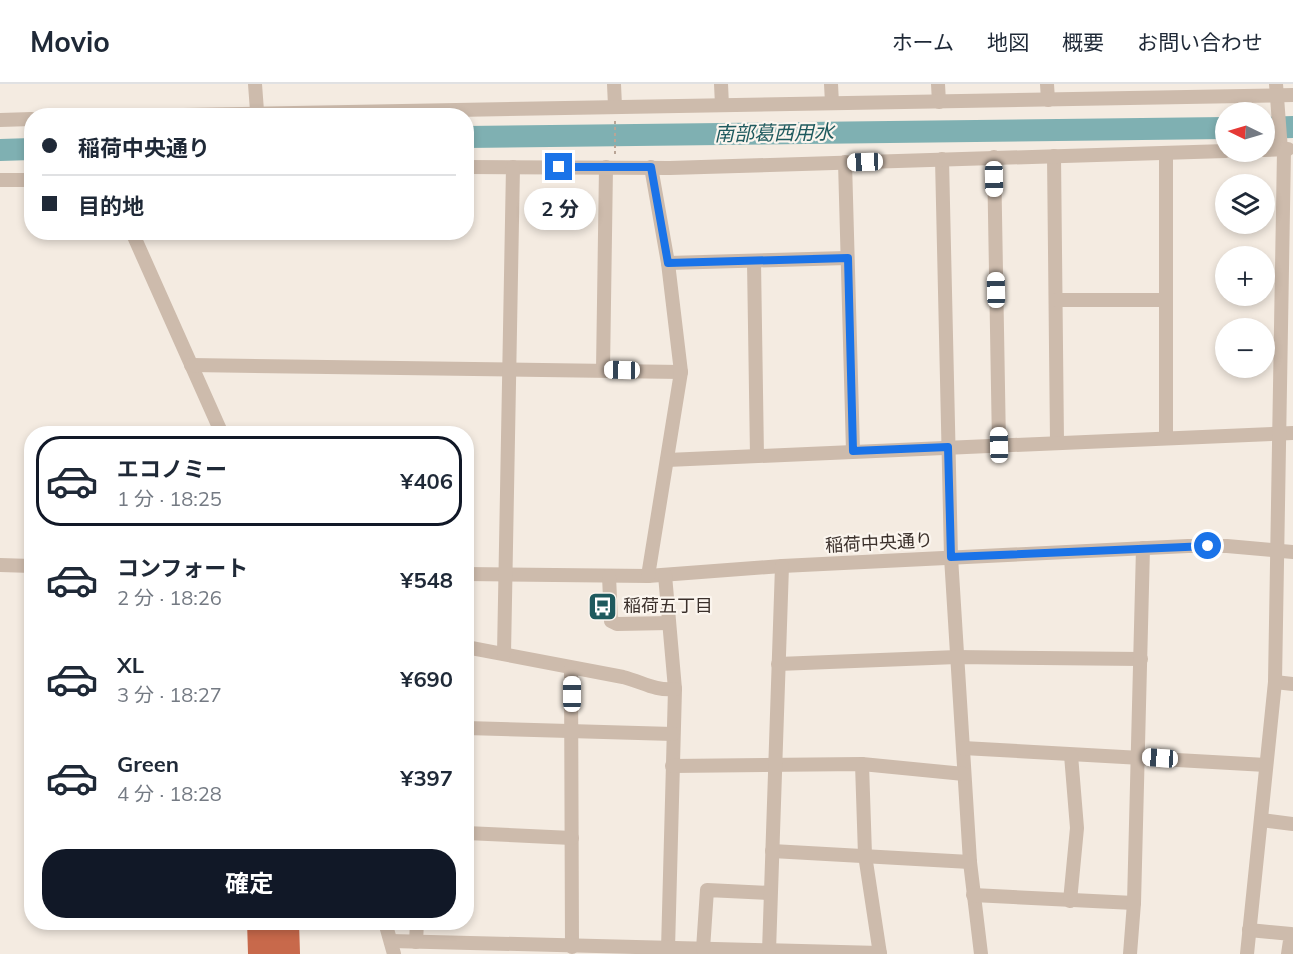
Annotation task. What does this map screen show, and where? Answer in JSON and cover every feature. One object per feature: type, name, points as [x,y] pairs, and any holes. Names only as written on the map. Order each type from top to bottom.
[{"type":"street","points":[[255,84],[256,108]]},
{"type":"street","points":[[614,84],[615,106]]},
{"type":"street","points":[[721,84],[722,105]]},
{"type":"street","points":[[831,84],[832,103]]},
{"type":"street","points":[[938,84],[939,102]]},
{"type":"street","points":[[1047,84],[1048,100]]},
{"type":"street","points":[[471,108],[1048,100],[1163,91],[1277,89],[1293,95]]},
{"type":"street","points":[[1247,954],[1275,682],[1277,549],[1286,433],[1286,149],[1277,89]]},
{"type":"street","points":[[0,120],[24,119]]},
{"type":"street","points":[[474,167],[651,167],[1215,151]]},
{"type":"street","points":[[1166,153],[1166,437]]},
{"type":"street","points":[[1054,156],[1057,442]]},
{"type":"street","points":[[994,157],[999,445]]},
{"type":"street","points":[[942,159],[951,557],[970,862],[981,954]]},
{"type":"street","points":[[845,162],[853,451]]},
{"type":"street","points":[[504,654],[513,166]]},
{"type":"street","points":[[603,370],[606,167]]},
{"type":"street","points":[[648,576],[681,372],[668,263],[651,167]]},
{"type":"street","points":[[0,180],[24,180]]},
{"type":"street","points":[[136,240],[218,426]]},
{"type":"street","points":[[668,263],[848,258]]},
{"type":"street","points":[[754,262],[757,456]]},
{"type":"street","points":[[1056,300],[1166,300]]},
{"type":"street","points":[[191,365],[681,372]]},
{"type":"street","points":[[667,460],[1286,433]]},
{"type":"street","name":"稲荷中央通り","points":[[474,574],[648,576],[782,566],[1198,546],[1277,549],[1293,552]]},
{"type":"street","points":[[1130,954],[1134,903],[1143,549]]},
{"type":"street","points":[[0,565],[24,566]]},
{"type":"street","points":[[769,951],[782,566]]},
{"type":"street","points":[[665,575],[675,689],[668,949]]},
{"type":"street","points":[[609,576],[612,621],[617,624],[669,623]]},
{"type":"street","points":[[474,648],[645,683],[656,690],[675,689]]},
{"type":"street","points":[[778,664],[957,657],[1141,659]]},
{"type":"street","points":[[571,668],[572,947]]},
{"type":"street","points":[[1275,682],[1293,684]]},
{"type":"street","points":[[474,728],[674,734]]},
{"type":"street","points":[[963,748],[1266,765]]},
{"type":"street","points":[[1070,901],[1077,828],[1071,755]]},
{"type":"street","points":[[672,766],[862,764],[964,774]]},
{"type":"street","points":[[387,930],[392,948],[416,942],[533,950],[572,947],[880,953],[865,855],[862,764]]},
{"type":"street","points":[[1261,820],[1293,824]]},
{"type":"street","points":[[474,833],[572,838]]},
{"type":"street","points":[[772,851],[970,862]]},
{"type":"street","points":[[703,950],[706,890],[770,892]]},
{"type":"street","points":[[973,895],[1134,903]]},
{"type":"street","points":[[416,942],[417,930]]},
{"type":"street","points":[[1250,930],[1291,934],[1288,954]]},
{"type":"path","points":[[615,151],[615,120],[624,120]]},
{"type":"building","points":[[247,930],[299,930],[300,954],[248,954]]},
{"type":"waterway","name":"南部葛西用水","points":[[1275,128],[1293,127]]},
{"type":"waterway","name":"南部葛西用水","points":[[474,137],[1215,128]]},
{"type":"waterway","name":"南部葛西用水","points":[[0,150],[24,149]]},
{"type":"place","name":"稲荷五丁目","points":[[602,606]]},
{"type":"route","points":[[559,167],[651,167],[668,263],[848,258],[853,451],[948,447],[951,557],[1208,546]]}]
